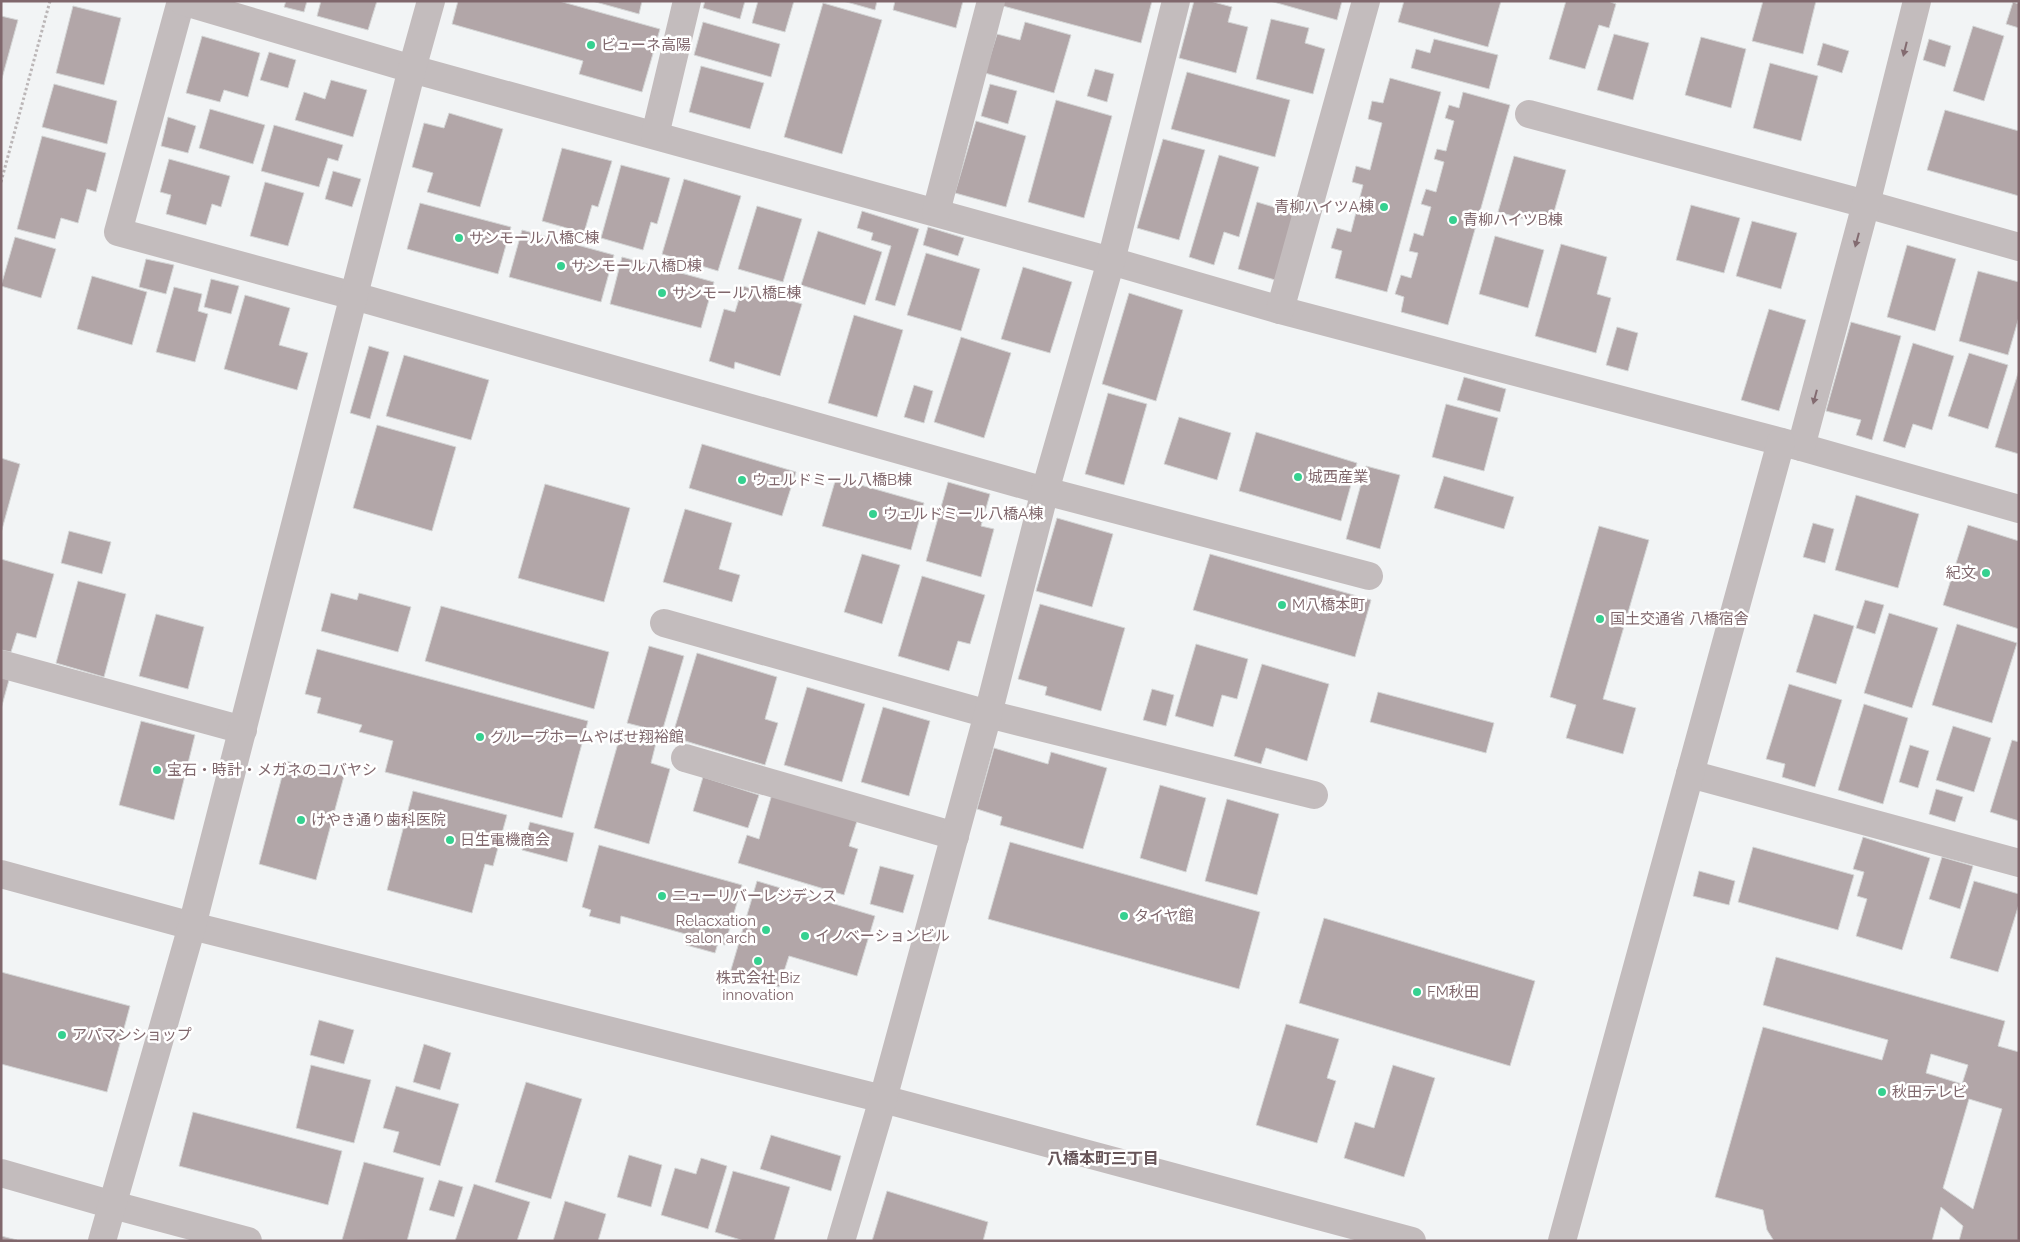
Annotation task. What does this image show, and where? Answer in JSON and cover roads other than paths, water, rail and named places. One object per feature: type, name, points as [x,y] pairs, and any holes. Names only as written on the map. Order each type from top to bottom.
[{"type":"street","points":[[1369,576],[1045,492],[354,296],[118,232],[181,1],[412,69],[936,212],[1280,310],[1791,445],[2019,509]]},
{"type":"street","points":[[102,1241],[192,926],[431,1]]},
{"type":"street","points":[[655,135],[687,1]]},
{"type":"street","points":[[936,212],[990,1]]},
{"type":"street","points":[[841,1241],[883,1100],[988,714],[1045,492],[1111,261],[1176,1]]},
{"type":"street","points":[[1280,310],[1366,1]]},
{"type":"street","points":[[1562,1241],[1690,774],[1866,204],[1917,1]]},
{"type":"street","points":[[1530,114],[1866,204],[2019,248]]},
{"type":"street","points":[[664,623],[988,714],[1314,795]]},
{"type":"street","points":[[1,664],[242,730]]},
{"type":"street","points":[[685,758],[955,836]]},
{"type":"street","points":[[1690,774],[2019,863]]},
{"type":"street","points":[[1,874],[192,926],[883,1100],[1412,1241]]},
{"type":"street","points":[[1,1173],[248,1241]]},
{"type":"place","name":"ビューネ高陽","points":[[591,45]]},
{"type":"place","name":"青柳ハイツA棟","points":[[1384,207]]},
{"type":"place","name":"青柳ハイツB棟","points":[[1453,220]]},
{"type":"place","name":"サンモール八橋C棟","points":[[459,238]]},
{"type":"place","name":"サンモール八橋D棟","points":[[561,266]]},
{"type":"place","name":"サンモール八橋E棟","points":[[662,293]]},
{"type":"place","name":"城西産業","points":[[1298,477]]},
{"type":"place","name":"ウェルドミール八橋B棟","points":[[742,480]]},
{"type":"place","name":"ウェルドミール八橋A棟","points":[[873,514]]},
{"type":"place","name":"紀文","points":[[1986,573]]},
{"type":"place","name":"M八橋本町","points":[[1282,605]]},
{"type":"place","name":"国土交通省 八橋宿舎","points":[[1600,619]]},
{"type":"place","name":"グループホームやばせ翔裕館","points":[[480,737]]},
{"type":"place","name":"宝石・時計・メガネのコバヤシ","points":[[157,770]]},
{"type":"place","name":"けやき通り歯科医院","points":[[301,820]]},
{"type":"place","name":"日生電機商会","points":[[450,840]]},
{"type":"place","name":"ニューリバーレジデンス","points":[[662,896]]},
{"type":"place","name":"タイヤ館","points":[[1124,916]]},
{"type":"place","name":"Relacxation salon arch","points":[[766,930]]},
{"type":"place","name":"イノベーションビル","points":[[805,936]]},
{"type":"place","name":"株式会社 Biz innovation","points":[[758,961]]},
{"type":"place","name":"FM秋田","points":[[1417,992]]},
{"type":"place","name":"アパマンショップ","points":[[62,1035]]},
{"type":"place","name":"秋田テレビ","points":[[1882,1092]]},
{"type":"district","name":"八橋本町三丁目","points":[[1103,1158]]}]
